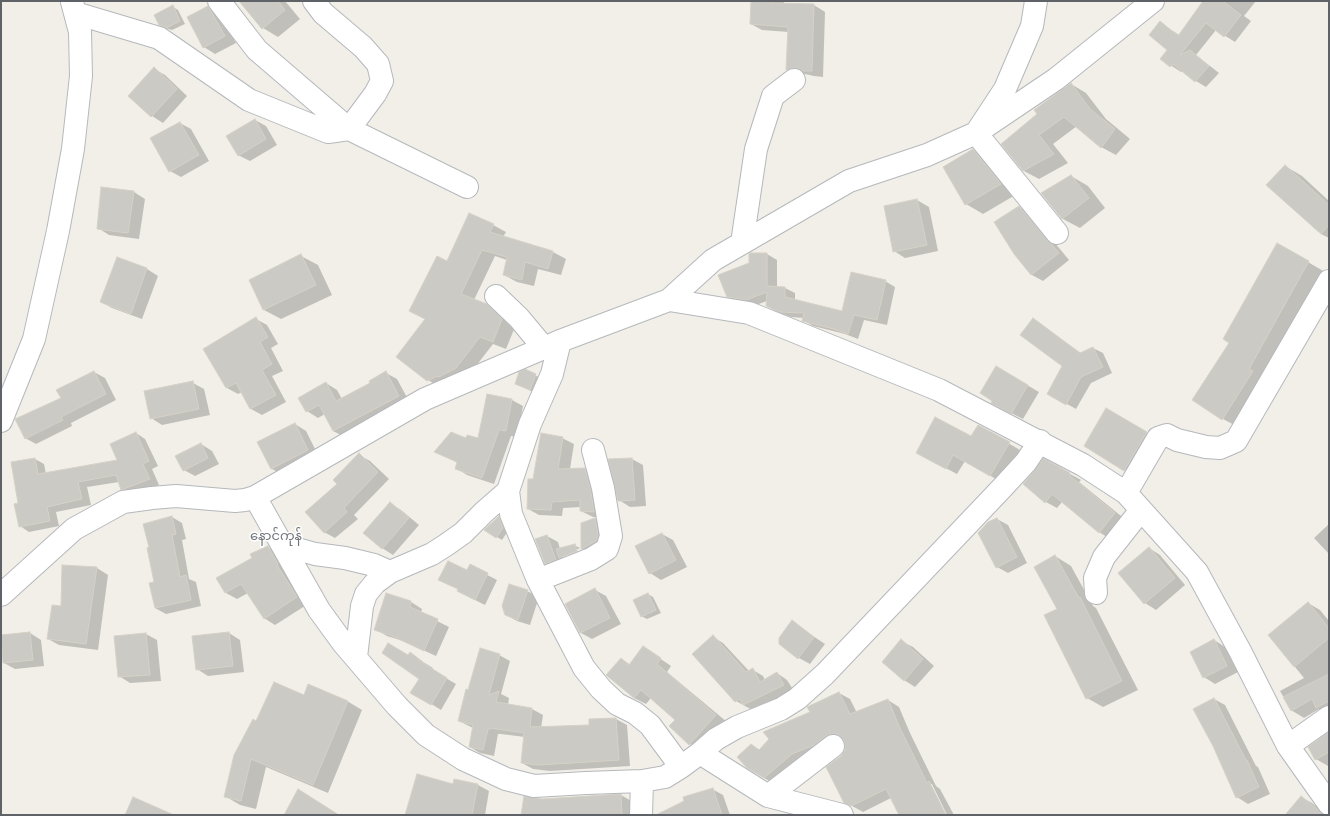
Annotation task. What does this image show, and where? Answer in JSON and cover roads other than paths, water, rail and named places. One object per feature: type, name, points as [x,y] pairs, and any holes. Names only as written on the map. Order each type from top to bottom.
[{"type":"street","points":[[219,1],[257,50],[349,128],[467,187]]},
{"type":"street","points":[[73,7],[159,38],[249,100],[328,132],[349,128],[375,94],[382,81],[378,64],[363,47],[323,12],[314,1]]},
{"type":"street","points":[[976,133],[1005,90],[1032,26],[1036,1]]},
{"type":"street","points":[[1,595],[74,529],[123,502],[176,496],[235,501],[255,497],[425,400],[552,345],[669,300],[713,260],[849,181],[927,155],[976,133],[1056,79],[1153,1]]},
{"type":"street","points":[[1,421],[34,339],[58,231],[70,164],[81,76],[80,32],[73,7]]},
{"type":"street","points":[[742,243],[756,149],[773,96],[794,80]]},
{"type":"street","points":[[976,133],[1057,232]]},
{"type":"street","points":[[1126,493],[1158,438],[1167,435],[1177,440],[1206,447],[1220,448],[1236,441],[1329,281]]},
{"type":"street","points":[[496,296],[519,318],[552,345]]},
{"type":"street","points":[[669,300],[749,313],[939,390],[1040,441],[1083,465],[1126,493],[1197,572],[1240,651],[1288,746],[1329,804]]},
{"type":"street","points":[[552,345],[552,374],[530,424],[508,491],[511,514],[538,580],[584,668],[601,690],[617,704],[635,713],[650,725],[681,767]]},
{"type":"street","points":[[255,497],[320,610],[343,643],[397,706],[426,735],[463,759],[506,779],[534,786],[642,781],[665,777],[700,753],[716,739],[737,727],[782,709],[797,699],[825,674],[1007,483],[1026,462],[1040,441]]},
{"type":"street","points":[[538,580],[591,559],[606,549],[611,536],[603,488],[593,450]]},
{"type":"street","points":[[356,657],[362,606],[366,594],[375,583],[390,572],[432,554],[446,546],[463,533],[508,491]]},
{"type":"street","points":[[1096,593],[1095,578],[1104,557],[1141,510]]},
{"type":"street","points":[[283,545],[315,554],[345,558],[374,565],[390,572]]},
{"type":"street","points":[[1288,746],[1329,717]]},
{"type":"street","points":[[768,796],[833,746]]},
{"type":"street","points":[[700,753],[768,796],[842,815]]},
{"type":"street","points":[[641,815],[642,781]]},
{"type":"district","name":"နောင်ကုန်","points":[[276,536]]}]
